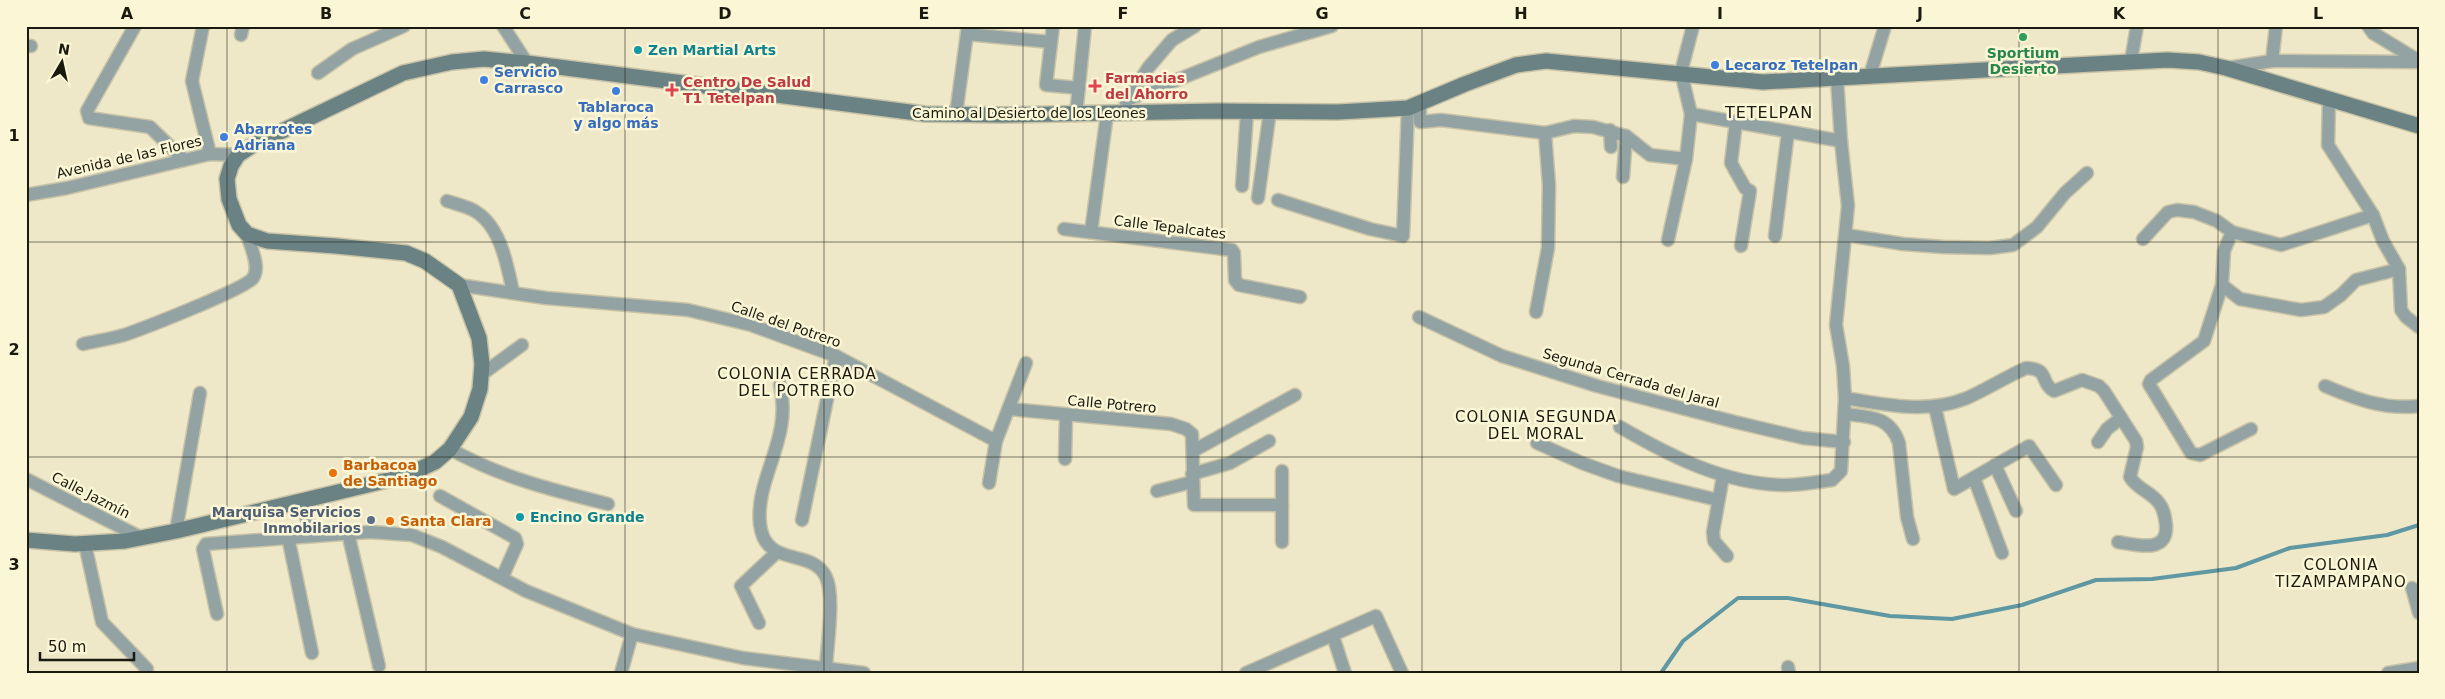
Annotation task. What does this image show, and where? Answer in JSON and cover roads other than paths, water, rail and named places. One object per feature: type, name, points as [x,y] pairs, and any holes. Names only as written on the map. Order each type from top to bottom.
[{"type":"main road","name":"Camino al Desierto de los Leones","points":[[238,155],[252,145],[404,73],[452,62],[484,59],[916,113],[1076,115],[1270,111],[1338,112],[1414,106],[1516,65],[1546,61],[1681,72],[1763,82],[2131,61],[2199,62],[2226,68],[2419,126]]},
{"type":"main road","points":[[26,540],[85,544],[142,538],[405,476],[435,462],[450,449],[471,417],[480,389],[479,338],[459,285],[425,261],[406,254],[336,246],[267,242],[247,234],[239,225],[229,200],[227,178],[231,166],[238,155]]},
{"type":"street","points":[[135,26],[87,111],[89,118],[150,128],[184,160]]},
{"type":"street","points":[[203,26],[192,80],[210,154]]},
{"type":"street","points":[[318,74],[352,49],[404,26]]},
{"type":"street","points":[[503,26],[527,63]]},
{"type":"street","points":[[1053,26],[1046,85],[1079,88]]},
{"type":"street","points":[[1076,115],[1085,26]]},
{"type":"street","points":[[1091,232],[1112,114],[1127,100],[1148,68],[1172,40],[1195,26]]},
{"type":"street","points":[[1127,100],[1259,47],[1332,26]]},
{"type":"street","points":[[1668,240],[1686,159],[1691,114],[1681,72],[1693,26]]},
{"type":"street","points":[[1870,75],[1885,26]]},
{"type":"street","points":[[2131,61],[2137,26]]},
{"type":"street","points":[[2272,61],[2276,26]]},
{"type":"street","points":[[2368,26],[2374,33],[2419,62]]},
{"type":"street","points":[[956,114],[968,30],[1051,42]]},
{"type":"street","points":[[2226,68],[2272,61],[2419,62]]},
{"type":"street","points":[[1620,427],[1657,449],[1723,476],[1747,482],[1786,485],[1832,480],[1841,471],[1845,398],[1843,366],[1836,339],[1836,325],[1848,206],[1841,141],[1838,78]]},
{"type":"street","points":[[2329,99],[2328,145],[2373,215],[2399,269],[2401,310],[2406,317],[2419,327]]},
{"type":"street","points":[[1414,106],[1420,122],[1442,120],[1545,133],[1574,126],[1610,130],[1626,136],[1650,155]]},
{"type":"street","points":[[1278,200],[1370,229],[1403,236],[1414,106]]},
{"type":"street","points":[[1258,198],[1270,111]]},
{"type":"street","points":[[1242,186],[1247,112]]},
{"type":"street","points":[[1691,114],[1841,141]]},
{"type":"street","points":[[1736,122],[1731,163],[1746,188],[1750,191],[1741,246]]},
{"type":"street","points":[[1610,130],[1610,147]]},
{"type":"street","points":[[1775,236],[1788,132]]},
{"type":"street","points":[[1536,312],[1548,248],[1548,185],[1545,133]]},
{"type":"street","points":[[1623,177],[1626,136]]},
{"type":"street","name":"Avenida de las Flores","points":[[26,194],[67,188],[210,154],[238,155]]},
{"type":"street","points":[[1625,158],[1650,155],[1686,159]]},
{"type":"street","points":[[1846,235],[1903,244],[1943,247],[1990,248],[2013,245],[2037,227],[2065,193],[2087,173]]},
{"type":"street","points":[[447,200],[475,211],[493,230],[504,250],[513,292]]},
{"type":"street","points":[[2143,238],[2168,212],[2177,210],[2202,215],[2218,221],[2232,232],[2281,245],[2373,215]]},
{"type":"street","name":"Calle Tepalcates","points":[[1064,229],[1232,250],[1234,253],[1234,280],[1238,285],[1300,297]]},
{"type":"street","points":[[2232,232],[2224,251],[2222,285],[2204,341],[2151,380],[2149,384],[2191,453],[2200,455],[2251,429]]},
{"type":"street","points":[[83,344],[130,333],[232,290],[253,279],[257,269],[247,234]]},
{"type":"street","points":[[2222,285],[2240,299],[2301,310],[2324,306],[2342,295],[2356,280],[2399,269]]},
{"type":"street","name":"Calle del Potrero","points":[[459,285],[592,303],[688,310],[751,325],[836,356],[996,441]]},
{"type":"street","name":"Segunda Cerrada del Jaral","points":[[1419,317],[1502,356],[1596,386],[1804,438],[1844,442]]},
{"type":"street","points":[[481,374],[522,345]]},
{"type":"street","points":[[802,520],[836,356]]},
{"type":"street","points":[[989,483],[996,441],[1026,363]]},
{"type":"street","points":[[1845,398],[1910,407],[1935,407],[1966,398],[2026,368],[2036,369],[2043,373],[2050,390],[2054,391],[2082,380],[2099,386],[2136,441],[2137,447],[2130,477],[2133,482],[2159,503],[2164,513],[2166,532],[2162,542],[2154,546],[2118,542]]},
{"type":"street","points":[[780,385],[784,403],[782,427],[762,498],[760,523],[764,538],[776,553],[807,561],[822,569],[827,579],[830,594],[826,668]]},
{"type":"street","points":[[2325,386],[2362,402],[2398,408],[2419,406]]},
{"type":"street","points":[[176,531],[200,393]]},
{"type":"street","points":[[1193,452],[1295,395]]},
{"type":"street","points":[[1935,407],[1953,488],[1957,489],[2030,446],[2056,485]]},
{"type":"street","name":"Calle Potrero","points":[[1009,409],[1066,416],[1171,424],[1186,428],[1192,434],[1192,478],[1196,505],[1282,505]]},
{"type":"street","points":[[1845,414],[1878,419],[1888,424],[1895,432],[1899,444],[1908,517],[1913,539]]},
{"type":"street","points":[[1065,459],[1066,416]]},
{"type":"street","points":[[2098,442],[2107,429],[2121,418]]},
{"type":"street","points":[[1157,491],[1230,462],[1269,441]]},
{"type":"street","points":[[1537,443],[1582,463],[1618,476],[1718,500]]},
{"type":"street","points":[[450,449],[494,471],[542,488],[608,504]]},
{"type":"street","points":[[1996,465],[2016,511]]},
{"type":"street","points":[[1282,471],[1282,542]]},
{"type":"street","points":[[1723,476],[1718,500],[1714,541],[1728,556]]},
{"type":"street","points":[[1974,478],[2002,552]]},
{"type":"street","name":"Calle Jazmín","points":[[26,479],[142,538]]},
{"type":"street","points":[[440,496],[515,538],[517,544],[502,578]]},
{"type":"street","points":[[301,500],[312,536]]},
{"type":"street","points":[[217,614],[203,546],[206,544],[370,532],[412,535],[442,547],[526,591],[632,634],[743,658],[864,673]]},
{"type":"street","points":[[348,533],[379,666]]},
{"type":"street","points":[[288,537],[312,653]]},
{"type":"street","points":[[85,544],[102,622],[147,669]]},
{"type":"street","points":[[759,623],[742,586],[776,553]]},
{"type":"street","points":[[2412,588],[2419,613]]},
{"type":"street","points":[[1246,673],[1376,616],[1402,673]]},
{"type":"street","points":[[621,673],[632,634]]},
{"type":"street","points":[[1333,636],[1345,673]]},
{"type":"street","points":[[2388,673],[2419,668]]},
{"type":"waterway","points":[[1661,673],[1683,641],[1738,598],[1788,598],[1890,616],[1952,619],[2022,605],[2096,580],[2152,579],[2236,568],[2290,548],[2387,535],[2419,525]]},
{"type":"place","name":"Sportium Desierto","points":[[2023,37]]},
{"type":"place","name":"Zen Martial Arts","points":[[638,50]]},
{"type":"place","name":"Lecaroz Tetelpan","points":[[1715,65]]},
{"type":"place","name":"Servicio Carrasco","points":[[484,80]]},
{"type":"place","name":"Farmacias del Ahorro","points":[[1095,86]]},
{"type":"place","name":"Centro De Salud T1 Tetelpan","points":[[672,90]]},
{"type":"place","name":"Tablaroca y algo más","points":[[616,91]]},
{"type":"place","name":"Abarrotes Adriana","points":[[224,137]]},
{"type":"place","name":"Barbacoa de Santiago","points":[[333,473]]},
{"type":"place","name":"Encino Grande","points":[[520,517]]},
{"type":"place","name":"Marquisa Servicios Inmobilarios","points":[[371,520]]},
{"type":"place","name":"Santa Clara","points":[[390,521]]},
{"type":"district","name":"TETELPAN","points":[[1769,112]]},
{"type":"district","name":"COLONIA CERRADA DEL POTRERO","points":[[797,382]]},
{"type":"district","name":"COLONIA SEGUNDA DEL MORAL","points":[[1536,426]]},
{"type":"district","name":"COLONIA TIZAMPAMPANO","points":[[2341,574]]}]
